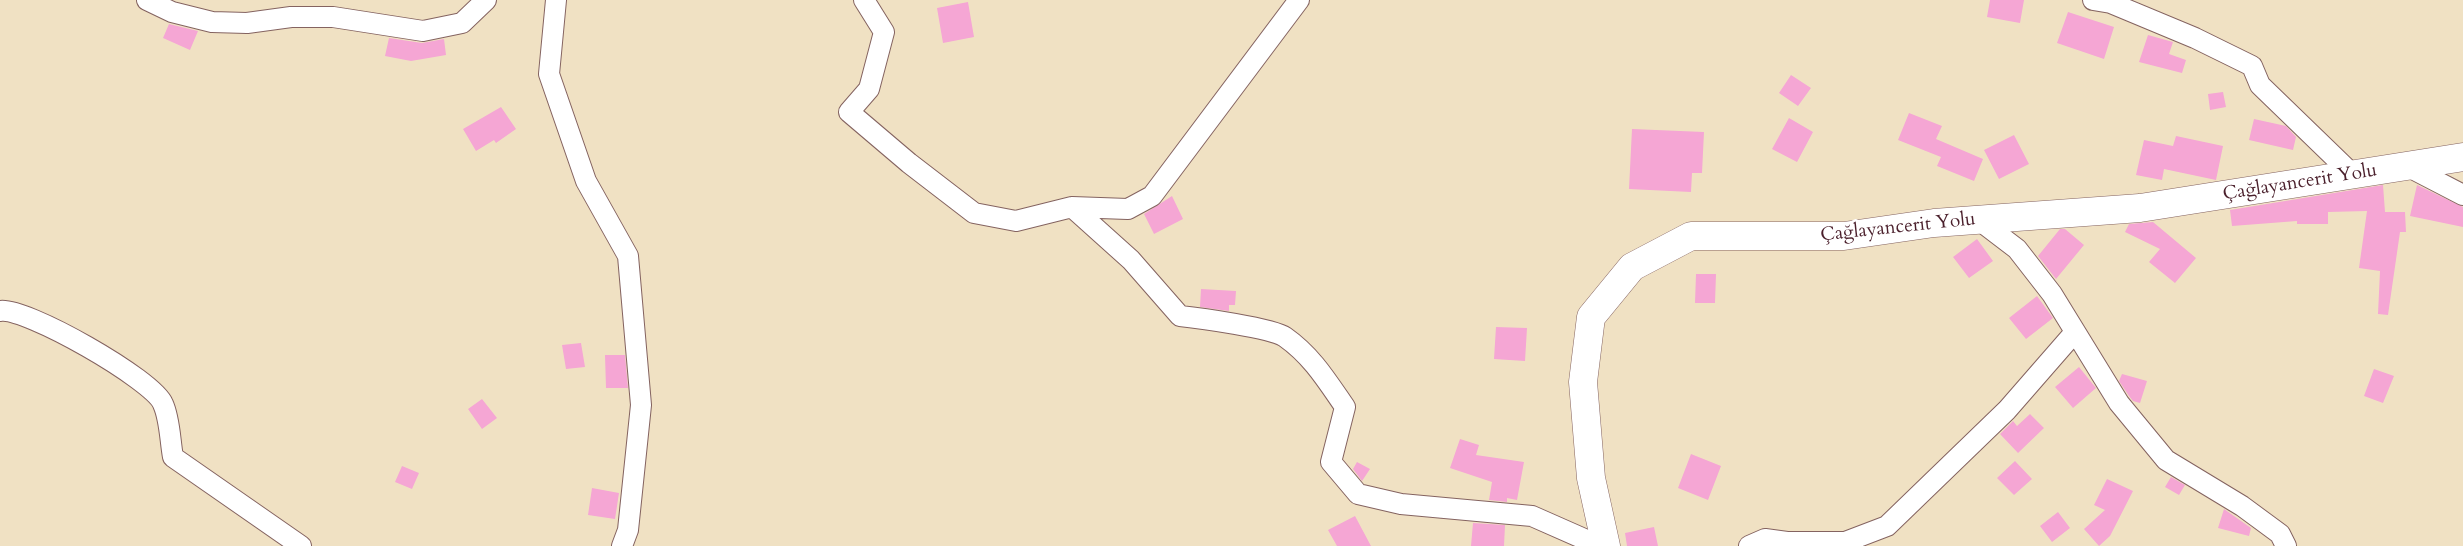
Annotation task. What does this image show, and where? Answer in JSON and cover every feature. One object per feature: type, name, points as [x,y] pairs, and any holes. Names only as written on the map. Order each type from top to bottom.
[{"type":"main road","name":"Çağlayancerit Yolu","points":[[1606,546],[1591,478],[1583,382],[1591,317],[1632,268],[1692,236],[1844,236],[1934,223],[2140,208],[2463,158]]},
{"type":"street","points":[[147,0],[172,12],[212,22],[247,23],[290,17],[333,17],[423,32],[462,23],[486,0]]},
{"type":"street","points":[[556,0],[548,74],[586,181],[628,256],[641,405],[628,530],[622,546]]},
{"type":"street","points":[[864,0],[884,32],[869,89],[849,112],[909,163],[974,213],[1016,221],[1072,207],[1128,209],[1152,196],[1299,0]]},
{"type":"street","points":[[2093,0],[2119,6],[2195,38],[2252,66],[2260,85],[2353,174]]},
{"type":"street","points":[[2408,166],[2463,195]]},
{"type":"street","points":[[1072,207],[1131,260],[1180,316],[1212,320],[1284,336],[1316,364],[1345,407],[1331,462],[1358,494],[1402,504],[1532,516],[1600,546]]},
{"type":"street","points":[[1980,220],[2017,249],[2052,294],[2119,403],[2166,460],[2242,506],[2280,534],[2286,546]]},
{"type":"street","points":[[0,310],[6,309],[36,320],[123,367],[163,403],[173,457],[300,546]]},
{"type":"street","points":[[1749,546],[1764,539],[1788,544],[1845,542],[1887,526],[2007,410],[2075,332]]},
{"type":"building","points":[[1990,0],[2024,0],[2020,23],[1987,17]]},
{"type":"building","points":[[968,2],[974,37],[943,43],[937,8]]},
{"type":"building","points":[[2068,12],[2114,27],[2104,59],[2057,43]]},
{"type":"building","points":[[169,24],[198,31],[190,50],[163,38]]},
{"type":"building","points":[[2148,35],[2173,42],[2169,54],[2186,60],[2182,73],[2139,62]]},
{"type":"building","points":[[389,38],[422,43],[444,39],[446,55],[411,61],[385,56]]},
{"type":"building","points":[[1791,75],[1811,88],[1798,106],[1779,93]]},
{"type":"building","points":[[2223,92],[2226,107],[2210,110],[2208,94]]},
{"type":"building","points":[[501,107],[516,129],[496,143],[494,140],[476,151],[463,129]]},
{"type":"building","points":[[1909,113],[1942,126],[1936,139],[1983,159],[1974,181],[1937,166],[1941,157],[1898,140]]},
{"type":"building","points":[[1789,118],[1813,132],[1797,162],[1772,149]]},
{"type":"building","points":[[2254,119],[2286,126],[2296,137],[2293,150],[2249,140]]},
{"type":"building","points":[[1632,129],[1704,132],[1702,173],[1692,173],[1691,192],[1629,189]]},
{"type":"building","points":[[2014,135],[2029,164],[1999,179],[1984,150]]},
{"type":"building","points":[[2176,136],[2223,146],[2216,180],[2164,169],[2162,180],[2136,175],[2144,140],[2173,146]]},
{"type":"building","points":[[2383,185],[2385,212],[2405,212],[2406,232],[2400,232],[2388,315],[2378,314],[2380,271],[2359,268],[2367,211],[2328,212],[2328,224],[2297,224],[2297,221],[2232,226],[2230,210]]},
{"type":"building","points":[[2417,185],[2463,207],[2463,227],[2410,216]]},
{"type":"building","points":[[1172,196],[1183,219],[1154,234],[1144,214]]},
{"type":"building","points":[[2153,222],[2196,258],[2175,283],[2149,262],[2160,249],[2125,232],[2129,224]]},
{"type":"building","points":[[2060,229],[2065,229],[2084,245],[2056,279],[2038,256]]},
{"type":"building","points":[[1977,239],[1993,261],[1969,278],[1953,257]]},
{"type":"building","points":[[1696,274],[1716,274],[1715,303],[1695,303]]},
{"type":"building","points":[[1201,289],[1236,291],[1235,305],[1229,305],[1229,311],[1200,307]]},
{"type":"building","points":[[2037,296],[2053,318],[2026,339],[2009,318]]},
{"type":"building","points":[[1496,327],[1527,328],[1525,361],[1494,359]]},
{"type":"building","points":[[581,343],[585,367],[566,369],[562,345]]},
{"type":"building","points":[[605,355],[625,355],[628,388],[606,388]]},
{"type":"building","points":[[2079,367],[2096,388],[2073,408],[2055,387]]},
{"type":"building","points":[[2374,369],[2394,376],[2383,403],[2364,396]]},
{"type":"building","points":[[2122,374],[2147,381],[2140,403],[2133,401],[2119,381]]},
{"type":"building","points":[[482,399],[497,418],[482,429],[468,409]]},
{"type":"building","points":[[2030,414],[2044,428],[2018,453],[2000,434],[2013,421],[2017,426]]},
{"type":"building","points":[[1460,439],[1479,445],[1476,455],[1524,462],[1517,500],[1507,498],[1507,502],[1489,500],[1492,482],[1450,468]]},
{"type":"building","points":[[1691,454],[1721,466],[1708,500],[1678,488]]},
{"type":"building","points":[[2015,461],[2032,479],[2014,495],[1997,478]]},
{"type":"building","points":[[1357,462],[1370,469],[1362,481],[1353,469]]},
{"type":"building","points":[[402,466],[419,473],[412,489],[395,482]]},
{"type":"building","points":[[2171,477],[2185,485],[2179,495],[2165,487]]},
{"type":"building","points":[[2107,479],[2133,491],[2110,536],[2099,546],[2084,529],[2105,510],[2094,505]]},
{"type":"building","points":[[592,488],[619,493],[615,519],[588,515]]},
{"type":"building","points":[[2224,509],[2251,528],[2249,536],[2218,528]]},
{"type":"building","points":[[2058,512],[2070,528],[2052,542],[2040,526]]},
{"type":"building","points":[[1355,516],[1371,546],[1337,546],[1328,530]]},
{"type":"building","points":[[1473,523],[1505,525],[1504,546],[1471,546]]},
{"type":"building","points":[[1654,527],[1658,546],[1627,546],[1625,533]]}]
